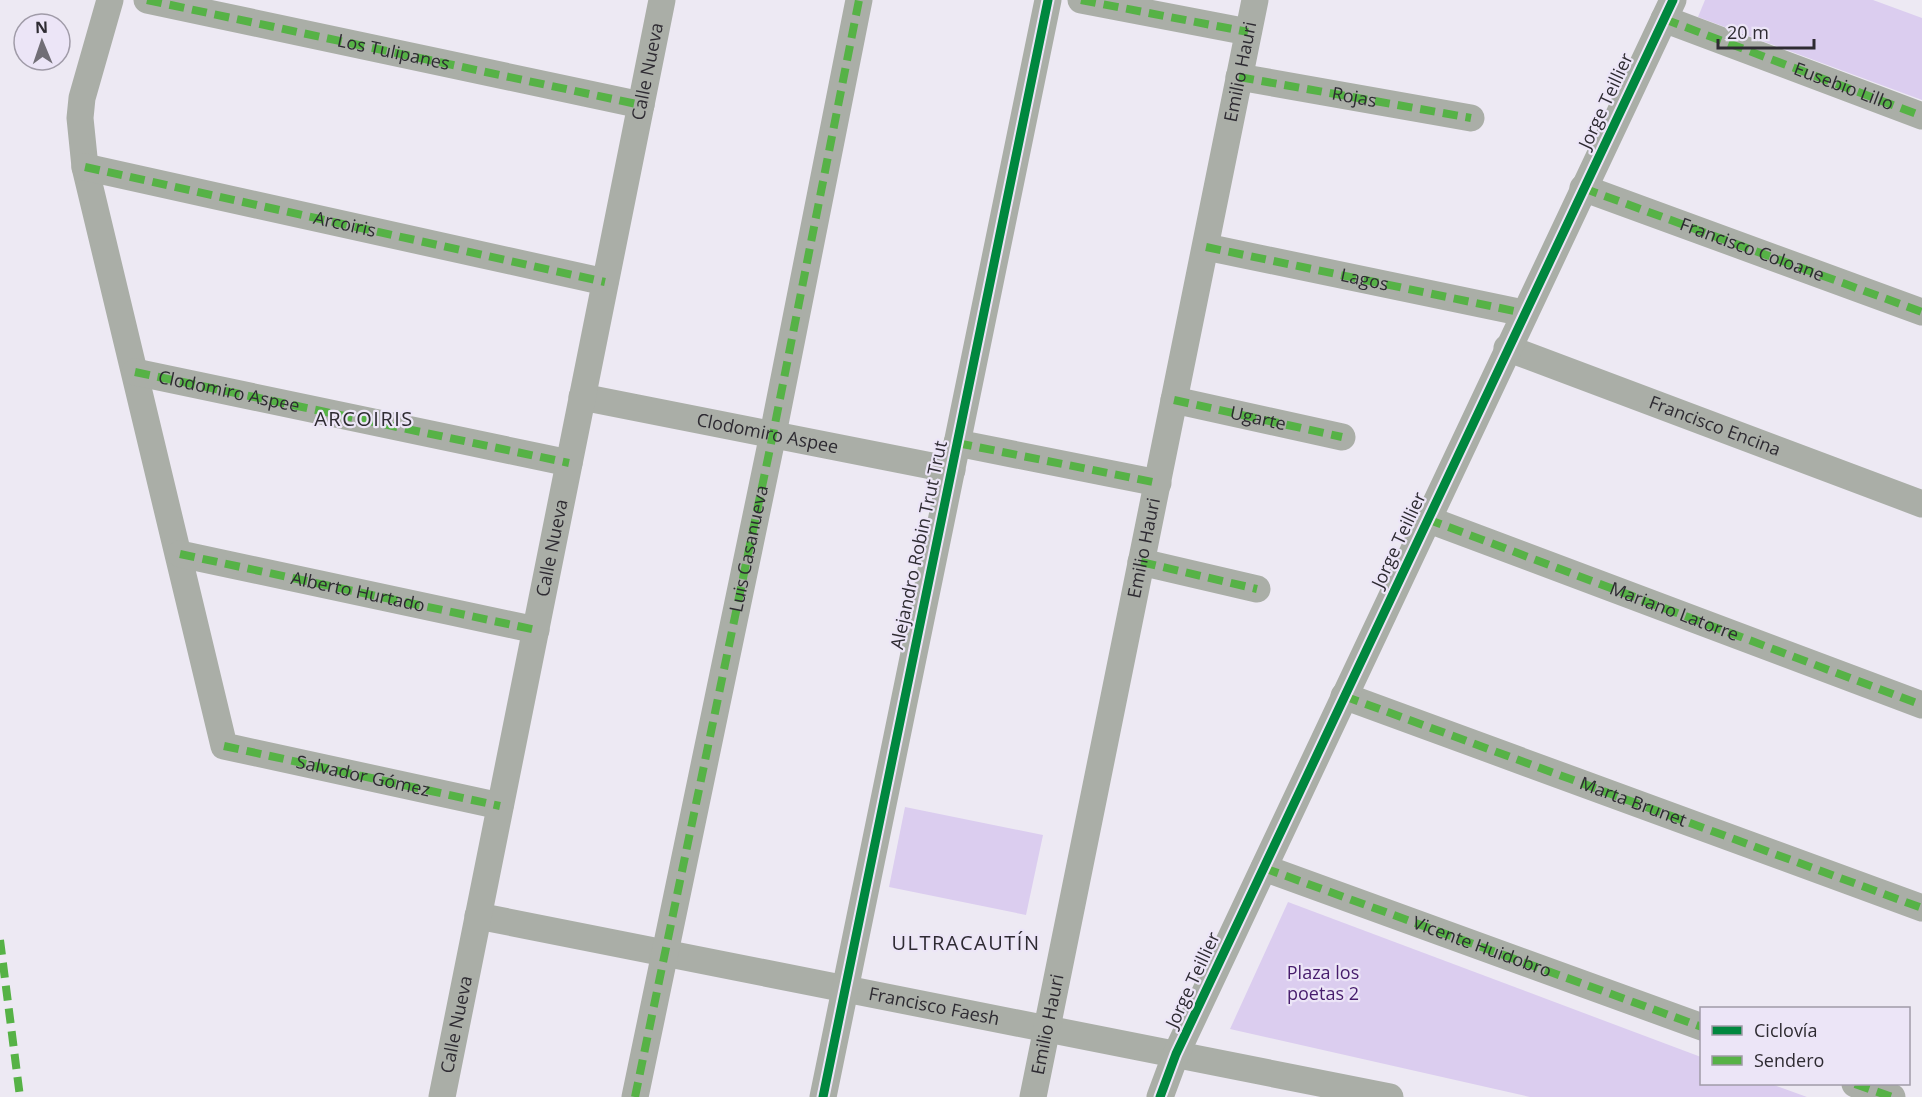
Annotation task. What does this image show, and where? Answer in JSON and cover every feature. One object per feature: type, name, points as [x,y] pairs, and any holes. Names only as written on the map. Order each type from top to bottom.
[{"type":"street","points":[[110,0],[82,99],[80,118],[85,166],[180,554]]},
{"type":"street","name":"Los Tulipanes","points":[[147,0],[641,105]]},
{"type":"street","name":"Calle Nueva","points":[[442,1097],[662,0]]},
{"type":"street","name":"Luis Casanueva","points":[[635,1097],[773,434],[859,0]]},
{"type":"street","name":"Alejandro Robin Trut Trut","points":[[823,1097],[1048,0]]},
{"type":"street","points":[[1081,0],[1248,32]]},
{"type":"street","name":"Emilio Hauri","points":[[1033,1097],[1255,0]]},
{"type":"street","name":"Eusebio Lillo","points":[[1668,9],[1922,116]]},
{"type":"street","name":"Jorge Teillier","points":[[1160,1097],[1176,1054],[1668,9]]},
{"type":"street","name":"Rojas","points":[[1239,77],[1471,118]]},
{"type":"street","name":"Arcoiris","points":[[85,166],[605,282]]},
{"type":"street","name":"Francisco Coloane","points":[[1583,188],[1922,312]]},
{"type":"street","name":"Lagos","points":[[1206,247],[1524,313]]},
{"type":"street","name":"Francisco Encina","points":[[1508,348],[1922,504]]},
{"type":"street","name":"Clodomiro Aspee","points":[[135,372],[569,463]]},
{"type":"street","name":"Clodomiro Aspee","points":[[582,397],[952,470]]},
{"type":"street","name":"Ugarte","points":[[1174,400],[1342,437]]},
{"type":"street","points":[[957,443],[1158,483]]},
{"type":"street","name":"Mariano Latorre","points":[[1427,519],[1922,705]]},
{"type":"street","name":"Alberto Hurtado","points":[[180,554],[536,630]]},
{"type":"street","name":"Salvador Gómez","points":[[180,554],[225,746],[500,807]]},
{"type":"street","points":[[1142,562],[1257,589]]},
{"type":"street","name":"Marta Brunet","points":[[1344,696],[1922,908]]},
{"type":"street","name":"Vicente Huidobro","points":[[1264,868],[1700,1027]]},
{"type":"street","name":"Francisco Faesh","points":[[478,916],[1390,1097]]},
{"type":"street","points":[[1860,1085],[1892,1097]]},
{"type":"green space","points":[[1705,0],[1873,0],[1922,18],[1922,100],[1698,17]]},
{"type":"green space","points":[[905,807],[1043,835],[1026,915],[889,887]]},
{"type":"green space","name":"Plaza los poetas 2","points":[[1288,902],[1700,1057],[1700,1085],[1774,1085],[1807,1097],[1530,1097],[1230,1029]]},
{"type":"marked path","points":[[147,0],[641,105]]},
{"type":"marked path","points":[[635,1097],[773,434],[859,0]]},
{"type":"marked path","points":[[1081,0],[1248,32]]},
{"type":"marked path","points":[[1664,19],[1922,116]]},
{"type":"marked path","points":[[1239,77],[1471,118]]},
{"type":"marked path","points":[[85,167],[605,282]]},
{"type":"marked path","points":[[1583,188],[1922,312]]},
{"type":"marked path","points":[[1206,247],[1524,313]]},
{"type":"marked path","points":[[135,372],[569,463]]},
{"type":"marked path","points":[[1174,400],[1342,437]]},
{"type":"marked path","points":[[957,443],[1158,483]]},
{"type":"marked path","points":[[1427,519],[1922,705]]},
{"type":"marked path","points":[[180,554],[536,630]]},
{"type":"marked path","points":[[1141,562],[1257,589]]},
{"type":"marked path","points":[[1344,696],[1922,908]]},
{"type":"marked path","points":[[224,746],[500,806]]},
{"type":"marked path","points":[[1264,868],[1700,1026]]},
{"type":"marked path","points":[[0,940],[20,1097]]},
{"type":"marked path","points":[[1858,1085],[1892,1097]]},
{"type":"cycle path","points":[[823,1097],[1048,0]]},
{"type":"cycle path","points":[[1160,1097],[1176,1054],[1673,0]]},
{"type":"district","name":"ARCOIRIS","points":[[364,419]]},
{"type":"district","name":"ULTRACAUTÍN","points":[[966,943]]}]
